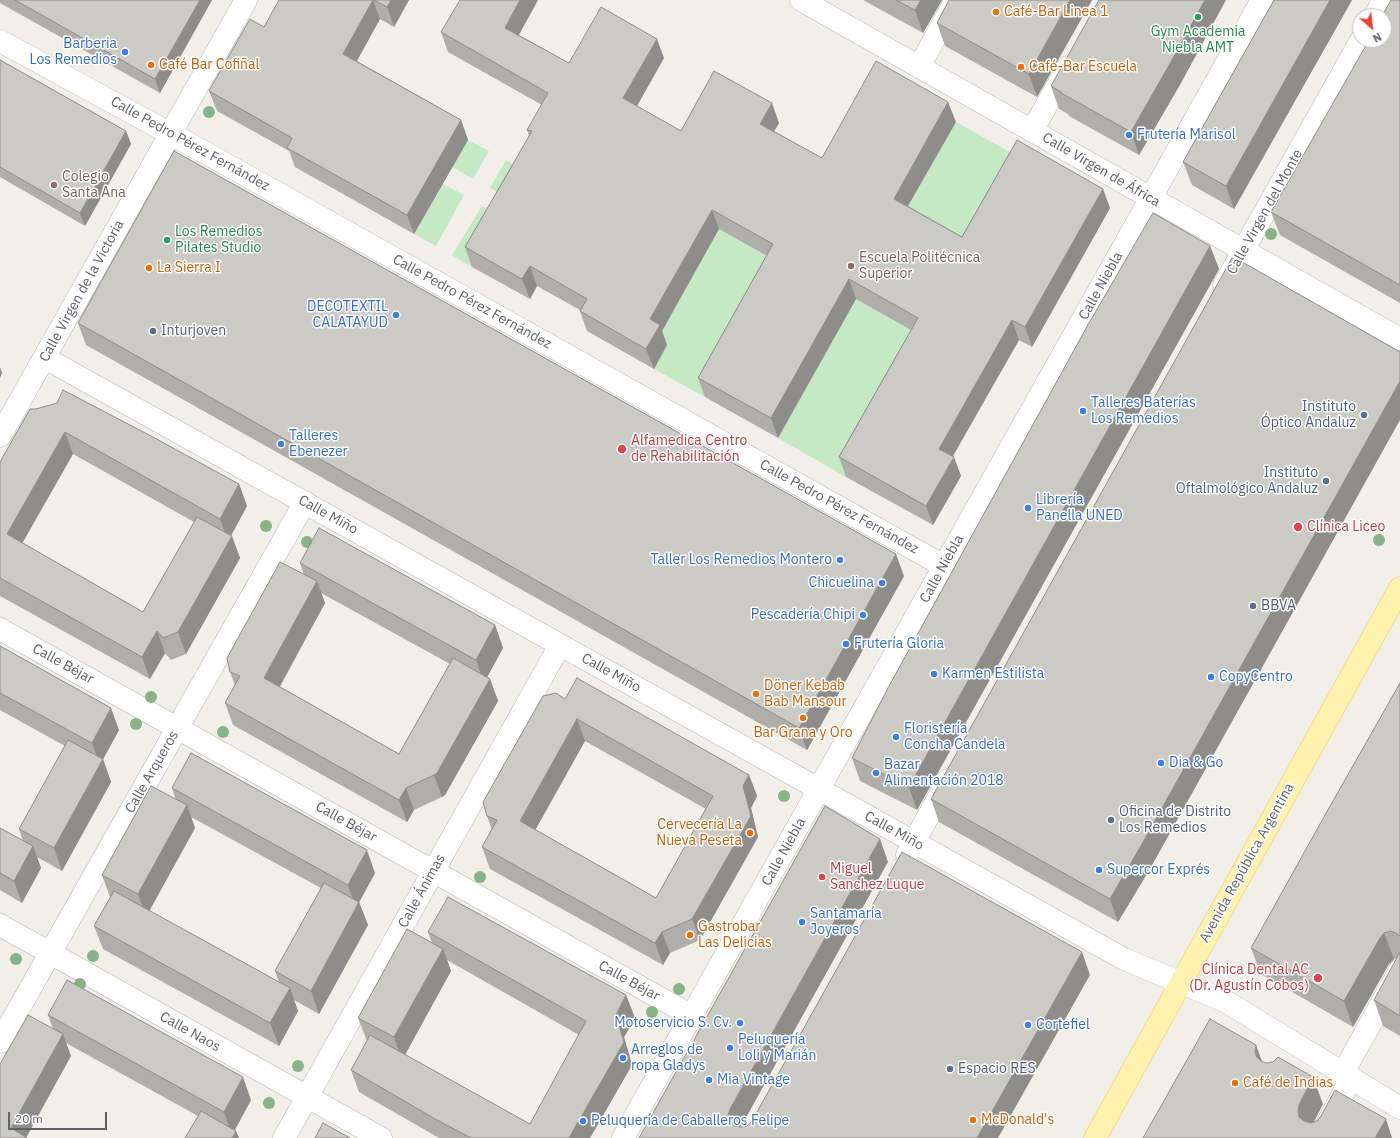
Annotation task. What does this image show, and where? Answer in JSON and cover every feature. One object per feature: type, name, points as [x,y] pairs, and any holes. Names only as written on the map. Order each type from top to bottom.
[{"type":"main road","name":"Avenida República Argentina","points":[[1095,1138],[1400,588]]},
{"type":"street","name":"Calle Virgen de la Victoria","points":[[0,436],[246,0]]},
{"type":"street","points":[[919,66],[956,0]]},
{"type":"street","name":"Calle Niebla","points":[[623,1138],[1262,0]]},
{"type":"street","name":"Calle Virgen de África","points":[[808,2],[1032,131],[1400,339]]},
{"type":"street","name":"Calle Pedro Pérez Fernández","points":[[0,41],[170,133],[944,566]]},
{"type":"street","points":[[1032,131],[1078,48]]},
{"type":"street","name":"Calle Virgen del Monte","points":[[1216,300],[1357,48]]},
{"type":"street","name":"Calle Miño","points":[[45,358],[1124,959],[1225,1002],[1400,1108]]},
{"type":"street","name":"Calle Arqueros","points":[[0,1042],[305,502]]},
{"type":"street","name":"Calle Béjar","points":[[0,629],[692,1016]]},
{"type":"street","name":"Calle Ánimas","points":[[284,1138],[560,645]]},
{"type":"street","points":[[898,869],[956,765]]},
{"type":"street","name":"Calle Naos","points":[[0,925],[381,1138]]},
{"type":"street","points":[[1320,1138],[1347,1075],[1400,970]]},
{"type":"street","points":[[1285,1065],[1297,1046]]},
{"type":"green space","points":[[956,122],[1024,160],[969,256],[901,218]]},
{"type":"green space","points":[[468,140],[489,151],[473,179],[452,167]]},
{"type":"green space","points":[[506,160],[526,172],[510,199],[490,188]]},
{"type":"green space","points":[[443,184],[464,195],[436,246],[414,234]]},
{"type":"green space","points":[[482,206],[501,216],[472,267],[452,255]]},
{"type":"green space","points":[[719,229],[780,264],[705,397],[654,369],[667,345],[657,339]]},
{"type":"green space","points":[[856,299],[925,337],[846,477],[778,438]]},
{"type":"building","points":[[15,0],[200,0],[155,79]]},
{"type":"building","points":[[279,0],[373,0],[343,54],[461,120],[407,215],[287,148],[292,138],[209,91],[250,19],[264,27]]},
{"type":"building","points":[[374,0],[391,0],[387,7]]},
{"type":"building","name":"Escuela Politécnica Superior","points":[[460,0],[520,0],[505,28],[569,63],[601,7],[657,39],[623,98],[681,131],[714,71],[772,103],[760,124],[822,158],[876,61],[948,102],[894,199],[962,237],[1017,140],[1103,189],[1025,327],[1012,320],[939,449],[954,457],[926,506],[839,457],[918,318],[849,279],[771,418],[698,378],[773,244],[712,210],[650,319],[660,325],[646,349],[580,311],[587,299],[530,266],[522,279],[465,247],[532,131],[527,130],[548,93],[441,32]]},
{"type":"building","points":[[896,0],[921,0],[915,10]]},
{"type":"building","points":[[949,0],[1070,0],[1029,74],[937,23]]},
{"type":"building","points":[[1099,0],[1205,0],[1131,132],[1051,86]]},
{"type":"building","points":[[1274,0],[1330,0],[1226,186],[1183,162]]},
{"type":"building","points":[[1391,0],[1400,0],[1400,285],[1271,212],[1364,48],[1392,48],[1392,8],[1386,8]]},
{"type":"building","points":[[0,60],[126,131],[80,213],[0,167]]},
{"type":"building","points":[[174,151],[896,554],[799,728],[78,323]]},
{"type":"building","points":[[1153,213],[1210,246],[909,787],[852,758],[889,686],[1089,323]]},
{"type":"building","points":[[1232,258],[1236,261],[1237,259],[1400,352],[1400,381],[1110,899],[931,799]]},
{"type":"building","points":[[63,390],[239,484],[220,519],[65,432],[7,534],[143,612],[197,517],[232,536],[178,632],[163,638],[157,631],[142,657],[0,578],[0,462],[30,409],[36,409],[57,403]]},
{"type":"building","points":[[319,528],[495,625],[476,660],[300,563]]},
{"type":"building","points":[[280,562],[317,581],[264,678],[399,754],[453,658],[490,679],[437,773],[406,788],[399,800],[225,703],[240,676],[230,672],[227,658]]},
{"type":"building","points":[[0,646],[111,708],[92,743],[0,693]]},
{"type":"building","points":[[577,678],[749,775],[743,786],[751,816],[692,919],[662,932],[655,943],[482,847],[497,820],[487,816],[483,802],[543,696],[556,693],[565,699]],"holes":[[[577,719],[713,796],[656,898],[520,821]]]},
{"type":"building","points":[[1400,683],[1400,936],[1390,931],[1384,933],[1344,1001],[1251,948]]},
{"type":"building","points":[[68,740],[103,759],[54,848],[19,829]]},
{"type":"building","points":[[191,753],[367,850],[348,885],[172,788]]},
{"type":"building","points":[[151,786],[187,805],[138,894],[102,875]]},
{"type":"building","points":[[825,806],[880,839],[730,1109],[728,1116],[730,1122],[734,1126],[747,1126],[752,1121],[902,852],[1082,952],[977,1138],[639,1138]]},
{"type":"building","points":[[0,828],[33,846],[14,881],[0,873]]},
{"type":"building","points":[[324,883],[359,902],[311,991],[275,971]]},
{"type":"building","points":[[114,891],[290,988],[270,1023],[94,926]]},
{"type":"building","points":[[448,897],[626,995],[616,1015],[624,1042],[569,1138],[471,1138],[351,1070],[370,1035],[530,1124],[586,1021],[428,932]]},
{"type":"building","points":[[407,929],[443,949],[394,1037],[358,1018]]},
{"type":"building","points":[[1400,952],[1400,1016],[1374,1000]]},
{"type":"building","points":[[67,980],[243,1077],[224,1112],[48,1015]]},
{"type":"building","points":[[28,1015],[63,1034],[11,1128],[27,1138],[0,1138],[0,1064]]},
{"type":"building","points":[[1210,1019],[1256,1045],[1256,1056],[1261,1061],[1266,1063],[1273,1062],[1278,1057],[1313,1077],[1299,1105],[1299,1117],[1304,1121],[1311,1123],[1317,1121],[1335,1090],[1386,1119],[1375,1138],[1143,1138]]},
{"type":"building","points":[[201,1111],[236,1131],[232,1138],[185,1138]]},
{"type":"building","points":[[323,1123],[350,1138],[315,1138]]},
{"type":"place","name":"Café-Bar Linea 1","points":[[996,12]]},
{"type":"place","name":"Gym Academia Niebla AMT","points":[[1198,17]]},
{"type":"place","name":"Barberia Los Remedios","points":[[125,52]]},
{"type":"place","name":"Café Bar Cofiñal","points":[[151,65]]},
{"type":"place","name":"Café-Bar Escuela","points":[[1021,67]]},
{"type":"place","name":"Frutería Marisol","points":[[1129,135]]},
{"type":"place","name":"Colegio Santa Ana","points":[[54,185]]},
{"type":"place","name":"Los Remedios Pilates Studio","points":[[167,240]]},
{"type":"place","name":"Escuela Politécnica Superior","points":[[851,266]]},
{"type":"place","name":"La Sierra I","points":[[149,268]]},
{"type":"place","name":"DECOTEXTIL CALATAYUD","points":[[396,315]]},
{"type":"place","name":"Inturjoven","points":[[153,331]]},
{"type":"place","name":"Talleres Baterías Los Remedios","points":[[1083,411]]},
{"type":"place","name":"Instituto Óptico Andaluz","points":[[1364,415]]},
{"type":"place","name":"Talleres Ebenezer","points":[[281,444]]},
{"type":"place","name":"Alfamedica Centro de Rehabilitación","points":[[622,449]]},
{"type":"place","name":"Instituto Oftalmológico Andaluz","points":[[1326,481]]},
{"type":"place","name":"Librería Panella UNED","points":[[1028,508]]},
{"type":"place","name":"Clínica Liceo","points":[[1298,527]]},
{"type":"place","name":"Taller Los Remedios Montero","points":[[840,560]]},
{"type":"place","name":"Chicuelina","points":[[882,583]]},
{"type":"place","name":"BBVA","points":[[1253,606]]},
{"type":"place","name":"Pescadería Chipi","points":[[863,615]]},
{"type":"place","name":"Frutería Gloria","points":[[846,644]]},
{"type":"place","name":"Karmen Estilista","points":[[934,674]]},
{"type":"place","name":"CopyCentro","points":[[1211,677]]},
{"type":"place","name":"Döner Kebab Bab Mansour","points":[[756,694]]},
{"type":"place","name":"Bar Grana y Oro","points":[[803,718]]},
{"type":"place","name":"Floristería Concha Candela","points":[[896,737]]},
{"type":"place","name":"Dia & Go","points":[[1161,763]]},
{"type":"place","name":"Bazar Alimentación 2018","points":[[876,773]]},
{"type":"place","name":"Oficina de Distrito Los Remedios","points":[[1111,820]]},
{"type":"place","name":"Cervecería La Nueva Peseta","points":[[750,833]]},
{"type":"place","name":"Supercor Exprés","points":[[1099,870]]},
{"type":"place","name":"Miguel Sanchez Luque","points":[[822,877]]},
{"type":"place","name":"Santamaría Joyeros","points":[[802,922]]},
{"type":"place","name":"Gastrobar Las Delicias","points":[[690,935]]},
{"type":"place","name":"Clínica Dental AC (Dr. Agustín Cobos)","points":[[1318,978]]},
{"type":"place","name":"Motoservicio S. Cv.","points":[[740,1023]]},
{"type":"place","name":"Cortefiel","points":[[1028,1025]]},
{"type":"place","name":"Peluquería Loli y Marián","points":[[730,1048]]},
{"type":"place","name":"Arreglos de ropa Gladys","points":[[623,1058]]},
{"type":"place","name":"Espacio RES","points":[[950,1069]]},
{"type":"place","name":"Mia Vintage","points":[[709,1080]]},
{"type":"place","name":"Café de Indias","points":[[1235,1083]]},
{"type":"place","name":"McDonald's","points":[[973,1120]]},
{"type":"place","name":"Peluquería de Caballeros Felipe","points":[[583,1121]]}]
